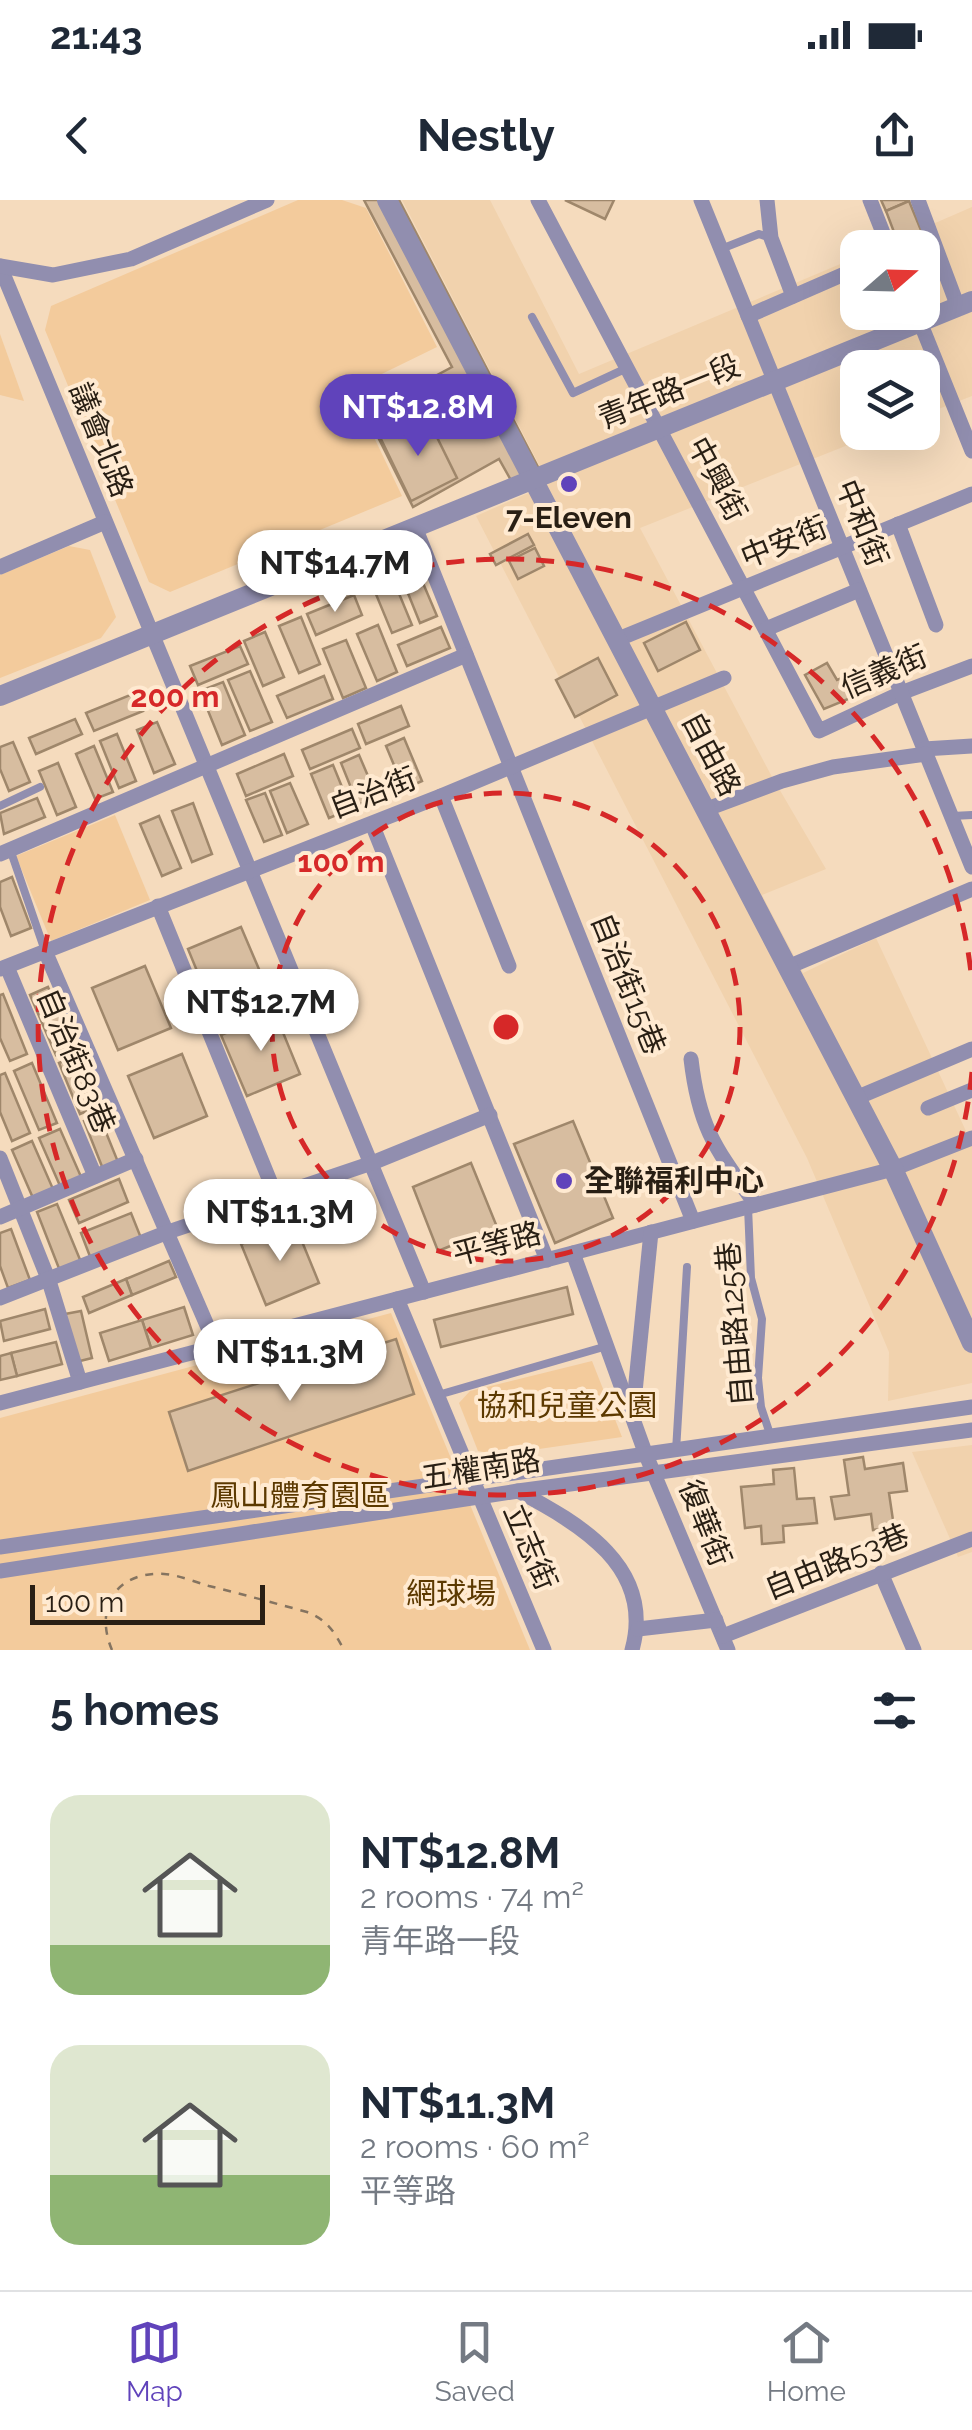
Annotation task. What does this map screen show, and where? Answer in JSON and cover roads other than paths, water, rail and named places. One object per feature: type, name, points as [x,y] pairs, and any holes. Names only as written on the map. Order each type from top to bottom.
[{"type":"street","points":[[0,266],[53,275],[131,259],[267,200]]},
{"type":"street","name":"自由路","points":[[387,200],[893,1169],[968,1321],[972,1343]]},
{"type":"street","name":"中興街","points":[[538,200],[819,731]]},
{"type":"street","name":"中和街","points":[[701,200],[972,866]]},
{"type":"street","points":[[767,200],[771,238],[793,296]]},
{"type":"street","points":[[870,200],[882,230]]},
{"type":"street","points":[[918,200],[965,304]]},
{"type":"street","name":"議會北路","points":[[0,266],[424,1292]]},
{"type":"street","points":[[748,316],[840,276]]},
{"type":"street","name":"青年路一段","points":[[940,311],[965,304]]},
{"type":"street","name":"青年路一段","points":[[0,696],[775,382],[889,330]]},
{"type":"street","points":[[923,330],[972,450]]},
{"type":"street","name":"中安街","points":[[616,640],[972,494]]},
{"type":"street","points":[[0,567],[105,522]]},
{"type":"street","points":[[898,524],[936,625]]},
{"type":"street","name":"自治街15巷","points":[[415,528],[693,1221]]},
{"type":"street","points":[[766,630],[859,590]]},
{"type":"street","points":[[5,852],[466,655]]},
{"type":"street","name":"信義街","points":[[819,731],[972,666]]},
{"type":"street","name":"自治街","points":[[4,968],[442,796],[724,678]]},
{"type":"street","points":[[707,810],[782,781],[833,767],[972,746]]},
{"type":"street","points":[[442,796],[509,966]]},
{"type":"street","points":[[372,824],[547,1260]]},
{"type":"street","points":[[788,967],[972,889]]},
{"type":"street","points":[[158,906],[276,1196]]},
{"type":"street","points":[[45,952],[216,1346]]},
{"type":"street","name":"自治街83巷","points":[[4,968],[95,1176]]},
{"type":"street","points":[[856,1098],[972,1049]]},
{"type":"street","points":[[691,1059],[701,1116],[710,1139],[752,1206]]},
{"type":"street","points":[[928,1108],[972,1090]]},
{"type":"street","points":[[0,1298],[168,1232],[372,1163],[490,1115]]},
{"type":"street","name":"平等路","points":[[0,1403],[893,1169],[972,1138]]},
{"type":"street","points":[[0,1158],[49,1281],[80,1382]]},
{"type":"street","points":[[0,1217],[136,1159]]},
{"type":"street","name":"復華街","points":[[632,1416],[651,1232]]},
{"type":"street","name":"復華街","points":[[573,1252],[646,1455],[725,1643]]},
{"type":"street","name":"立志街","points":[[397,1299],[544,1650]]},
{"type":"street","name":"五權南路","points":[[0,1546],[972,1407]]},
{"type":"street","name":"五權南路","points":[[0,1572],[654,1471],[972,1430]]},
{"type":"street","points":[[518,1491],[592,1535],[620,1566],[634,1593],[638,1629],[632,1650]]},
{"type":"street","name":"自由路53巷","points":[[725,1643],[881,1573],[972,1538]]},
{"type":"street","points":[[881,1573],[914,1650]]},
{"type":"street","points":[[638,1629],[716,1620]]},
{"type":"lane","points":[[721,249],[759,234],[771,238]]},
{"type":"lane","points":[[532,318],[573,393],[627,368]]},
{"type":"lane","points":[[0,793],[2,805],[40,788]]},
{"type":"lane","points":[[952,816],[972,815]]},
{"type":"lane","points":[[5,852],[45,952]]},
{"type":"lane","name":"自由路125巷","points":[[752,1206],[752,1278],[762,1319],[758,1378],[761,1407],[771,1437]]},
{"type":"lane","points":[[676,1451],[687,1267]]},
{"type":"lane","points":[[436,1396],[607,1346]]},
{"type":"place","name":"7-Eleven","points":[[569,484]]},
{"type":"place","name":"全聯福利中心","points":[[564,1181]]},
{"type":"park label","name":"協和兒童公園","points":[[567,1406]]},
{"type":"park label","name":"鳳山體育園區","points":[[300,1496]]},
{"type":"park label","name":"網球場","points":[[451,1594]]}]
